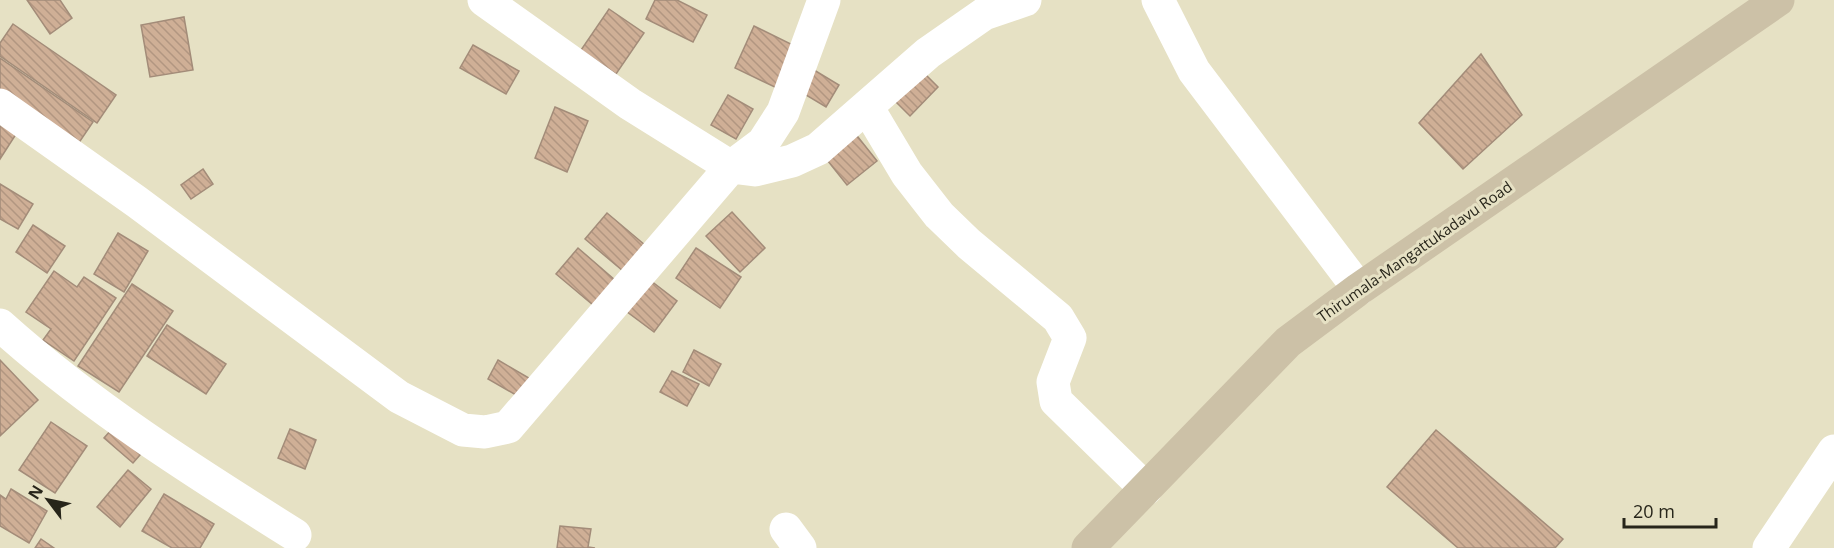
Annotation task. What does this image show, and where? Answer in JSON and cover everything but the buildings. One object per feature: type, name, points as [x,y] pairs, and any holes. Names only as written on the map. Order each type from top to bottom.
[{"type":"main road","name":"Thirumala-Mangattukadavu Road","points":[[1088,548],[1288,342],[1359,289],[1763,4]]},
{"type":"street","points":[[484,0],[630,104],[731,167],[755,170],[792,161],[818,149],[928,53],[984,14],[1025,0]]},
{"type":"street","points":[[0,105],[137,202],[399,397],[463,430],[485,432],[508,427],[731,167],[763,143],[783,112],[824,0]]},
{"type":"street","points":[[1158,0],[1194,71],[1359,289]]},
{"type":"street","points":[[867,107],[907,174],[939,215],[969,244],[1058,318],[1070,338],[1053,382],[1056,400],[1146,489]]},
{"type":"street","points":[[0,325],[35,357],[157,447],[295,535]]},
{"type":"street","points":[[1769,548],[1834,451]]}]
